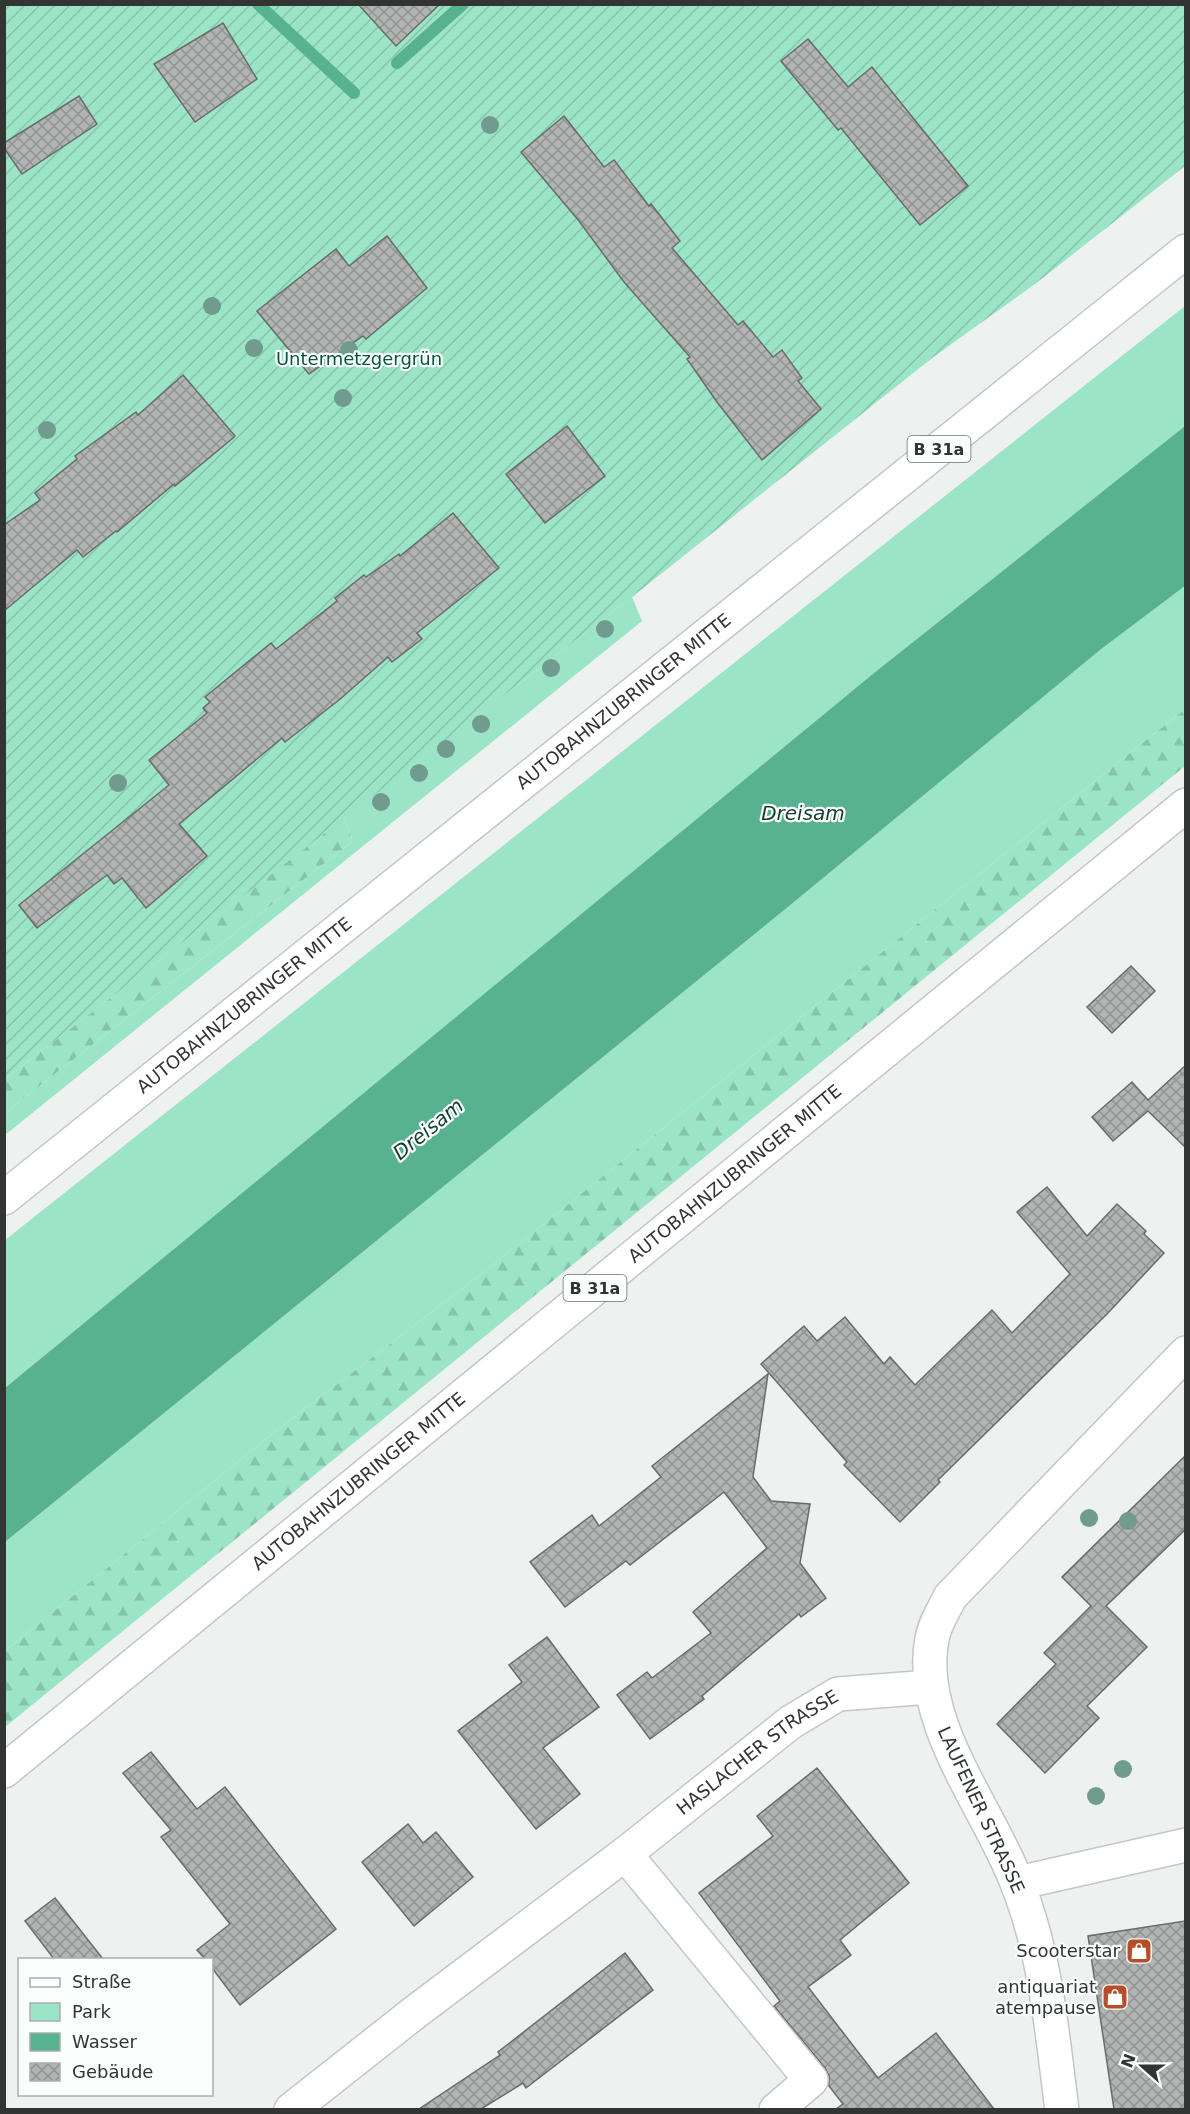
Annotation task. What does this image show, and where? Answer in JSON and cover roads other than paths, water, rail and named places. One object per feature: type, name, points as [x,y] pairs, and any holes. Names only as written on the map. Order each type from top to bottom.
[{"type":"main road","name":"AUTOBAHNZUBRINGER MITTE","points":[[4,1198],[1185,251]]},
{"type":"main road","name":"AUTOBAHNZUBRINGER MITTE","points":[[4,1772],[1185,806]]},
{"type":"main road","points":[[930,1687],[932,1638],[950,1597],[1185,1353]]},
{"type":"main road","name":"HASLACHER STRASSE","points":[[291,2109],[625,1854],[791,1722],[838,1694],[930,1687]]},
{"type":"main road","name":"LAUFENER STRASSE","points":[[930,1687],[943,1733],[990,1824],[1017,1883],[1043,1969],[1062,2109]]},
{"type":"main road","points":[[1017,1883],[1182,1842]]},
{"type":"main road","points":[[625,1854],[811,2080],[776,2109]]},
{"type":"water","name":"Dreisam","points":[[1185,426],[1185,586],[1100,650],[783,911],[5,1542],[5,1388],[874,673]]},
{"type":"waterway","points":[[258,4],[354,93]]},
{"type":"waterway","points":[[397,63],[463,4]]},
{"type":"place","name":"Scooterstar","points":[[1139,1951]]},
{"type":"place","name":"antiquariat atempause","points":[[1115,1997]]},
{"type":"park label","name":"Untermetzgergrün","points":[[359,359]]}]
